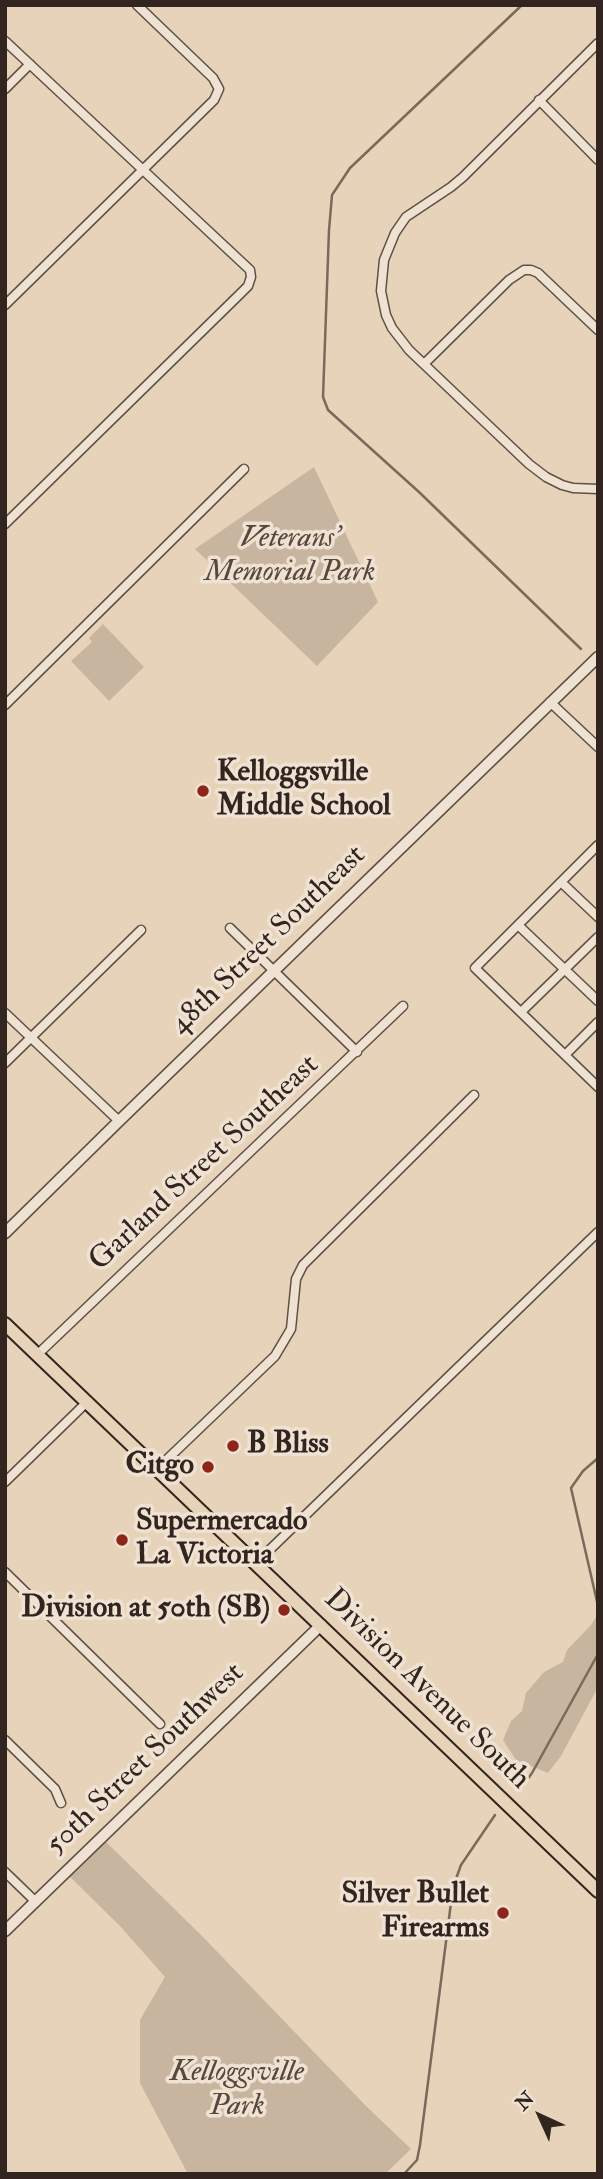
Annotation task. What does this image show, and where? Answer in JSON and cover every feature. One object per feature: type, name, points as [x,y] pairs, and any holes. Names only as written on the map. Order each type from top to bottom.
[{"type":"main road","name":"Division Avenue South","points":[[5,1324],[598,1891]]},
{"type":"street","points":[[5,305],[214,100],[219,89],[213,78],[137,5]]},
{"type":"street","points":[[5,41],[250,270],[251,277],[242,293],[5,524]]},
{"type":"street","points":[[598,43],[451,187],[406,217],[395,233],[384,260],[381,290],[386,315],[409,350],[538,472],[573,488],[598,489]]},
{"type":"street","points":[[5,89],[30,64]]},
{"type":"street","points":[[539,100],[598,160]]},
{"type":"street","points":[[424,364],[509,280],[524,270],[538,273],[598,330]]},
{"type":"street","points":[[5,705],[244,469]]},
{"type":"street","name":"48th Street Southeast","points":[[5,1233],[598,657]]},
{"type":"street","points":[[550,702],[598,747]]},
{"type":"street","points":[[598,845],[475,968],[598,1087]]},
{"type":"street","points":[[561,882],[598,917]]},
{"type":"street","points":[[518,925],[598,1001]]},
{"type":"street","points":[[230,928],[357,1052]]},
{"type":"street","points":[[5,1063],[141,930]]},
{"type":"street","points":[[521,1012],[598,937]]},
{"type":"street","name":"Garland Street Southeast","points":[[38,1354],[403,1006]]},
{"type":"street","points":[[5,1013],[118,1121]]},
{"type":"street","points":[[565,1055],[598,1022]]},
{"type":"street","points":[[157,1469],[275,1356],[291,1329],[296,1279],[303,1265],[474,1095]]},
{"type":"street","points":[[257,1563],[598,1232]]},
{"type":"street","points":[[5,1482],[88,1401]]},
{"type":"street","points":[[5,1572],[160,1724]]},
{"type":"street","name":"50th Street Southwest","points":[[5,1931],[321,1625]]},
{"type":"street","points":[[5,1740],[55,1789],[61,1803]]},
{"type":"street","points":[[5,1872],[36,1902]]},
{"type":"green space","name":"Veterans' Memorial Park","points":[[314,467],[378,602],[317,666],[195,549]]},
{"type":"green space","points":[[103,624],[144,667],[109,701],[71,661],[92,642],[89,638]]},
{"type":"green space","points":[[598,1614],[598,1687],[561,1756],[548,1773],[516,1760],[503,1740],[511,1721],[522,1711],[526,1693],[544,1672],[563,1662],[567,1650]]},
{"type":"green space","name":"Kelloggsville Park","points":[[102,1838],[411,2149],[385,2174],[188,2174],[140,2083],[140,2020],[165,1977],[120,1926],[66,1873]]},
{"type":"waterway","points":[[522,5],[350,168],[332,195],[323,397],[328,410],[419,492],[581,649]]},
{"type":"waterway","points":[[598,1458],[583,1471],[571,1488],[598,1606]]},
{"type":"waterway","points":[[519,1791],[532,1773],[598,1654]]},
{"type":"waterway","points":[[404,2174],[417,2160],[420,2145],[453,1887],[461,1865],[495,1815]]},
{"type":"place","name":"Kelloggsville Middle School","points":[[203,791]]},
{"type":"place","name":"B Bliss","points":[[233,1446]]},
{"type":"place","name":"Citgo","points":[[208,1467]]},
{"type":"place","name":"Supermercado La Victoria","points":[[122,1540]]},
{"type":"place","name":"Division at 50th (SB)","points":[[284,1610]]},
{"type":"place","name":"Silver Bullet Firearms","points":[[503,1913]]}]
